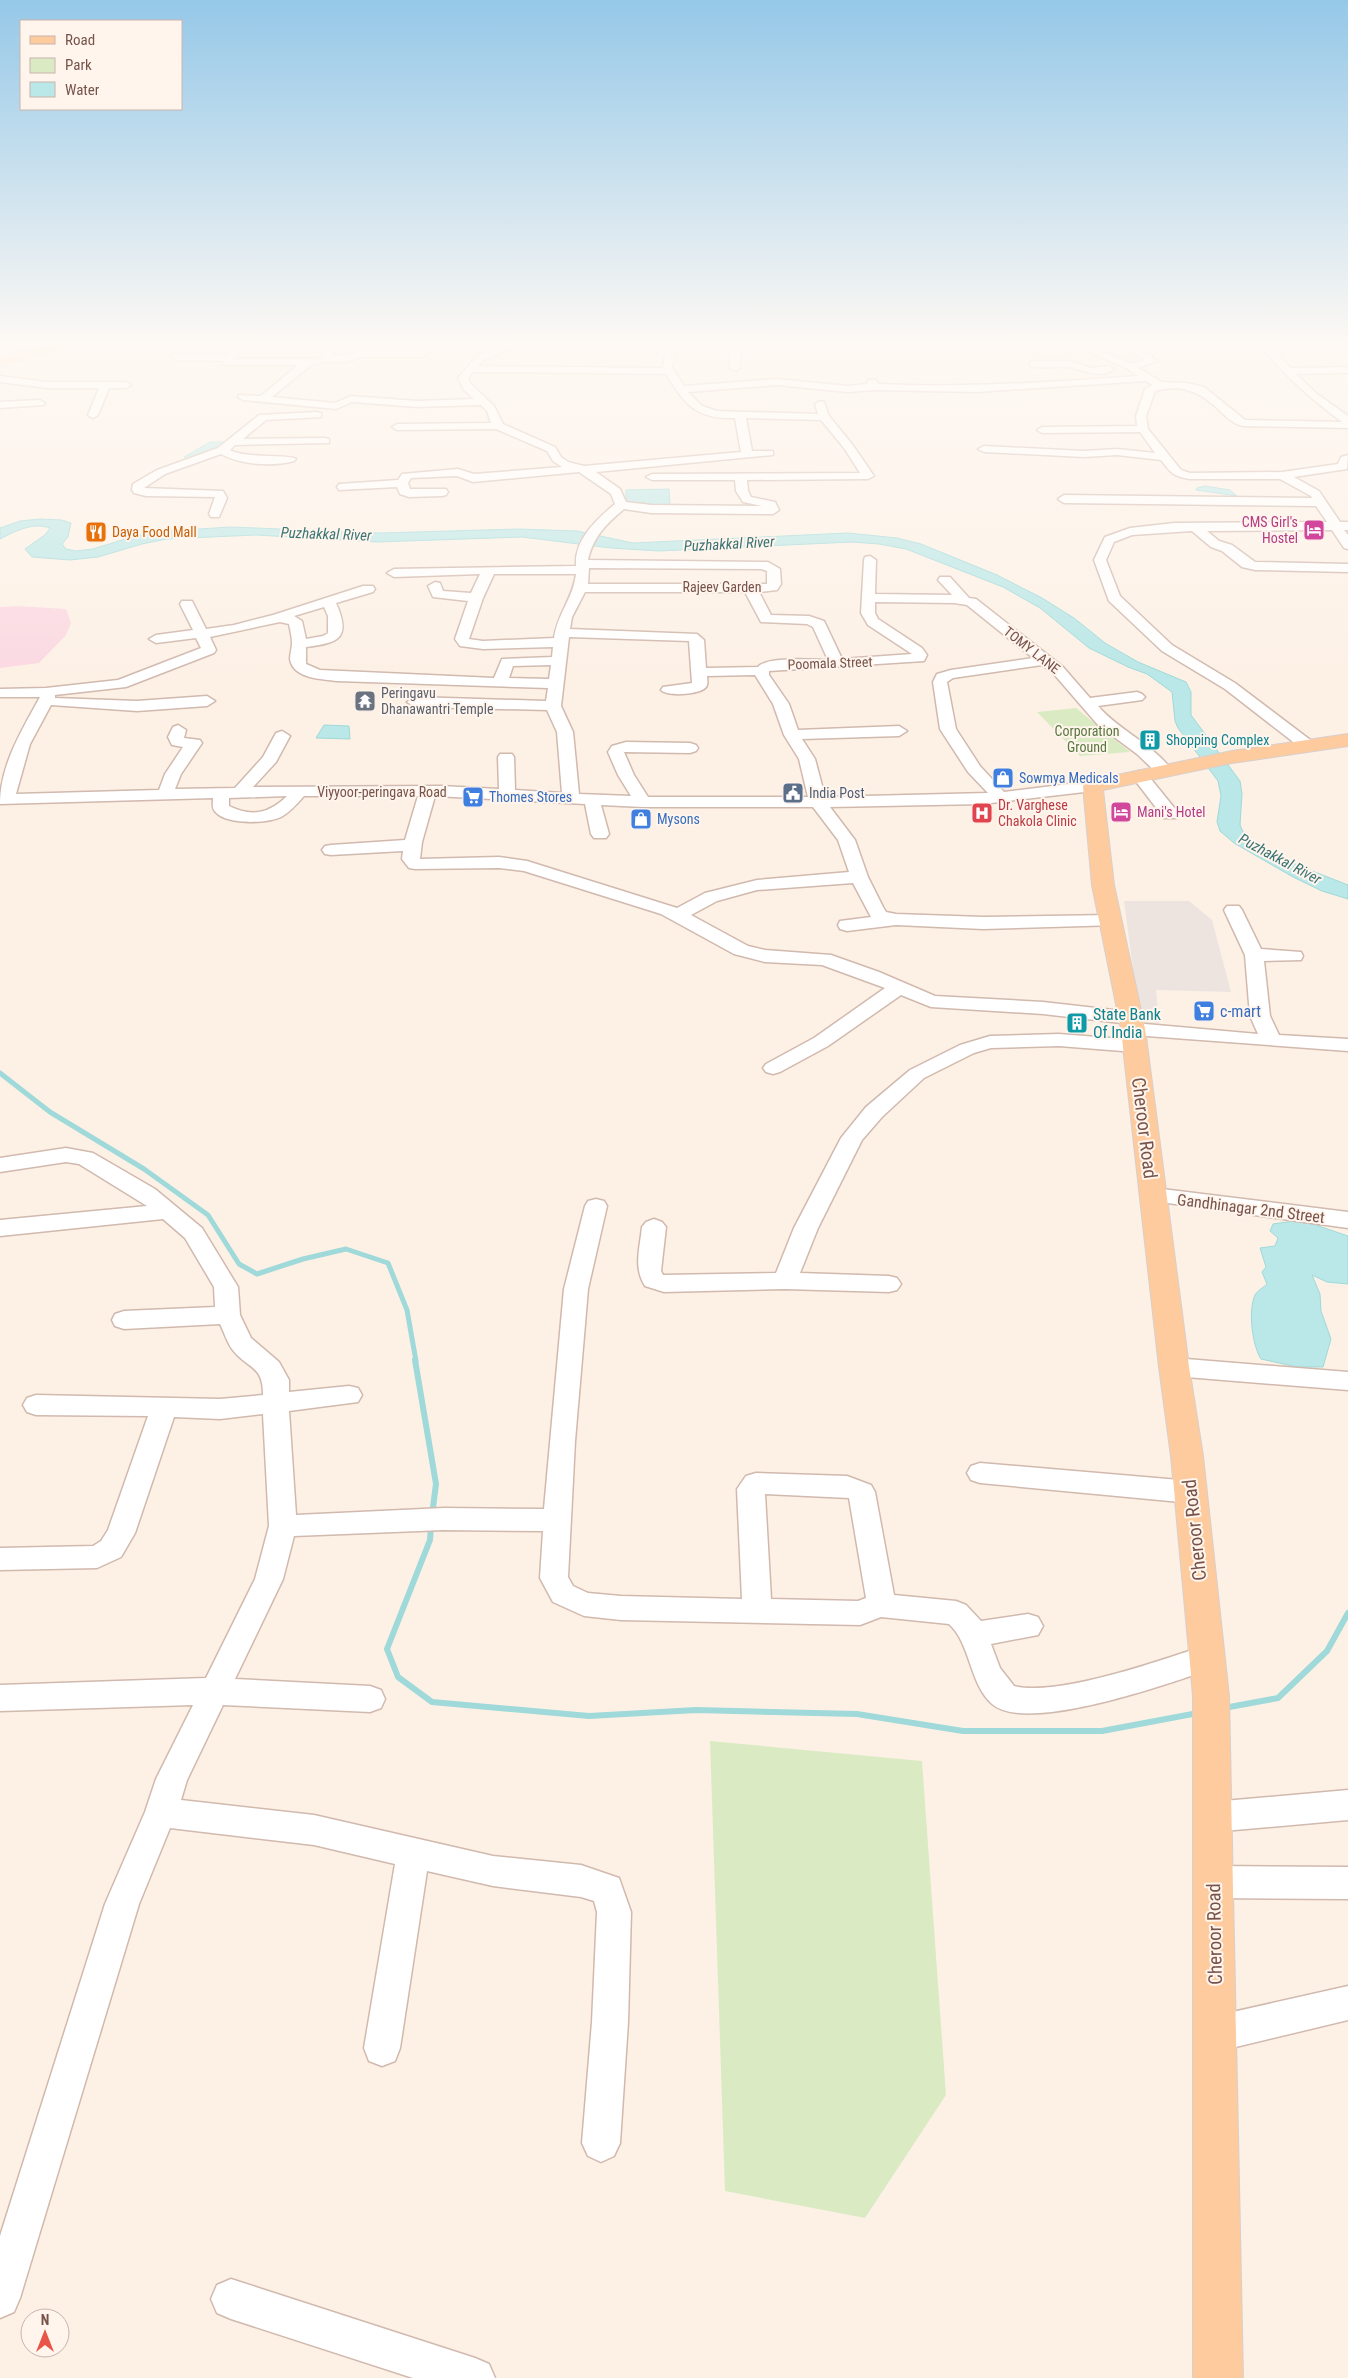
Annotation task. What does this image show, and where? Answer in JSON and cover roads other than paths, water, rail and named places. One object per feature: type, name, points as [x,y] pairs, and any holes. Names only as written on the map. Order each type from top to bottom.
[{"type":"main road","points":[[1093,786],[1232,757],[1348,740]]},
{"type":"main road","name":"Cheroor Road","points":[[1093,786],[1103,885],[1133,1031],[1191,1492],[1208,1670],[1215,2034],[1216,2378]]},
{"type":"street","points":[[214,453],[161,472],[137,487],[138,490],[146,492],[219,494],[221,498],[216,514]]},
{"type":"street","points":[[226,453],[248,460],[290,459]]},
{"type":"street","points":[[553,453],[557,459],[564,464],[597,478],[616,492],[621,505]]},
{"type":"street","points":[[442,492],[409,493],[404,491],[402,483],[406,476],[411,475],[463,472],[468,478],[493,481],[627,464],[769,453]]},
{"type":"street","points":[[637,478],[868,476],[852,453]]},
{"type":"street","points":[[1126,453],[1164,457]]},
{"type":"street","points":[[1161,453],[1177,473],[1182,475],[1282,475],[1333,470],[1343,467],[1345,458],[1348,458]]},
{"type":"street","points":[[1282,475],[1315,494],[1348,546]]},
{"type":"street","points":[[621,505],[651,509],[773,510],[771,505],[747,499],[742,490],[741,477]]},
{"type":"street","points":[[597,478],[617,478]]},
{"type":"street","points":[[343,488],[402,483]]},
{"type":"street","points":[[1064,498],[1320,502]]},
{"type":"street","points":[[571,799],[565,732],[552,706],[561,637],[565,617],[581,588],[585,546],[594,531],[621,505]]},
{"type":"street","points":[[1307,745],[1230,686],[1166,648],[1114,598],[1100,560],[1109,540],[1130,532],[1195,527],[1348,526]]},
{"type":"street","points":[[1195,527],[1215,544],[1227,548],[1247,564],[1255,566],[1348,568]]},
{"type":"street","name":"Poomala Street","points":[[818,802],[807,759],[792,735],[781,704],[762,675],[762,670],[774,665],[837,664],[919,658],[920,655],[917,651],[873,622],[868,613],[870,560]]},
{"type":"street","name":"Rajeev Garden","points":[[581,588],[750,588],[772,587],[774,584],[773,569],[763,565],[583,567]]},
{"type":"street","points":[[394,572],[583,567]]},
{"type":"street","points":[[489,570],[476,598],[462,639],[465,643],[483,645],[561,637],[692,637],[697,640],[700,685],[696,688],[668,690]]},
{"type":"street","name":"TOMY LANE","points":[[945,580],[964,600],[971,602],[1058,670],[1103,722],[1143,751],[1164,772],[1170,814]]},
{"type":"street","points":[[435,586],[438,594],[444,596],[476,598]]},
{"type":"street","points":[[750,588],[766,619],[809,620],[819,624],[837,664]]},
{"type":"street","points":[[156,639],[236,628],[368,589]]},
{"type":"street","points":[[868,598],[964,600]]},
{"type":"street","points":[[299,644],[327,640],[335,636],[335,616],[329,602]]},
{"type":"street","points":[[46,697],[121,684],[209,650],[188,604]]},
{"type":"street","points":[[278,617],[295,621],[299,644],[297,659],[300,666],[306,671],[316,674],[347,677],[555,684]]},
{"type":"street","points":[[1000,797],[974,769],[948,729],[940,682],[942,677],[951,674],[1046,660]]},
{"type":"street","points":[[500,682],[507,662],[558,661]]},
{"type":"street","points":[[699,672],[762,670]]},
{"type":"street","points":[[0,693],[137,706],[208,701]]},
{"type":"street","points":[[3,799],[22,744],[46,697]]},
{"type":"street","points":[[1088,703],[1137,697]]},
{"type":"street","points":[[415,702],[552,706]]},
{"type":"street","points":[[166,794],[173,774],[194,743],[178,742],[176,737],[178,730]]},
{"type":"street","points":[[792,735],[899,730]]},
{"type":"street","points":[[240,792],[270,759],[282,736]]},
{"type":"street","points":[[643,802],[626,774],[616,752],[618,749],[626,747],[690,748]]},
{"type":"street","points":[[506,757],[507,795]]},
{"type":"street","name":"Viyyoor-peringava Road","points":[[3,799],[240,792],[428,791],[643,802],[818,802],[1000,797],[1093,786]]},
{"type":"street","points":[[221,793],[221,808],[243,818],[266,816],[280,812],[290,805],[299,791]]},
{"type":"street","points":[[428,791],[412,845],[411,859],[415,864],[511,862],[678,915],[741,950],[765,956],[824,959],[872,976],[931,1001],[1044,1008],[1133,1031],[1348,1045]]},
{"type":"street","points":[[592,800],[600,834]]},
{"type":"street","points":[[818,802],[846,840],[854,858],[859,877],[874,908],[880,916],[896,920]]},
{"type":"street","points":[[331,850],[412,845]]},
{"type":"street","points":[[678,915],[711,897],[757,885],[859,877]]},
{"type":"street","points":[[1233,910],[1254,955],[1260,1016],[1272,1041]]},
{"type":"street","points":[[848,925],[896,920],[983,923],[1111,922]]},
{"type":"street","points":[[1254,955],[1294,956]]},
{"type":"street","points":[[773,1068],[821,1042],[898,988]]},
{"type":"street","points":[[786,1281],[806,1228],[852,1138],[874,1112],[917,1074],[967,1049],[990,1042],[1059,1040],[1133,1031]]},
{"type":"street","points":[[0,1165],[66,1155],[85,1158],[147,1194],[194,1233],[226,1287],[228,1315],[240,1343],[270,1368],[276,1380],[283,1526],[269,1579],[213,1691],[172,1779],[161,1812],[122,1904],[0,2298]]},
{"type":"street","name":"Gandhinagar 2nd Street","points":[[1154,1195],[1348,1220]]},
{"type":"street","points":[[596,1206],[576,1289],[562,1441],[554,1578],[564,1594],[584,1604],[621,1608],[860,1613],[879,1605],[956,1613],[964,1618],[973,1634],[993,1683],[1006,1697],[1031,1702],[1208,1670]]},
{"type":"street","points":[[0,1228],[168,1211]]},
{"type":"street","points":[[654,1227],[649,1271],[652,1280],[664,1284],[786,1281],[889,1284]]},
{"type":"street","points":[[124,1320],[228,1315]]},
{"type":"street","points":[[1174,1367],[1348,1381]]},
{"type":"street","points":[[36,1405],[220,1409],[349,1395]]},
{"type":"street","points":[[0,1559],[98,1557],[111,1549],[120,1532],[164,1407]]},
{"type":"street","points":[[980,1473],[1191,1492]]},
{"type":"street","points":[[757,1611],[750,1495],[751,1489],[756,1483],[847,1486],[861,1492],[880,1597],[879,1605]]},
{"type":"street","points":[[283,1526],[444,1520],[558,1520]]},
{"type":"street","points":[[973,1634],[1028,1626]]},
{"type":"street","points":[[0,1698],[213,1691],[370,1699]]},
{"type":"street","points":[[1212,1807],[1348,1804]]},
{"type":"street","points":[[161,1812],[314,1830],[493,1871],[581,1881],[607,1889],[614,1912],[610,2022],[601,2143]]},
{"type":"street","points":[[382,2048],[400,1944],[413,1852]]},
{"type":"street","points":[[1213,1882],[1348,1883]]},
{"type":"street","points":[[1215,2034],[1348,2002]]},
{"type":"street","points":[[231,2299],[475,2378]]},
{"type":"water","points":[[191,453],[206,453],[192,459],[184,457]]},
{"type":"water","points":[[1205,486],[1230,490],[1237,496],[1196,490]]},
{"type":"water","points":[[669,489],[670,505],[626,504],[626,490]]},
{"type":"water","name":"Puzhakkal River","points":[[40,519],[62,520],[71,523],[68,537],[62,544],[66,549],[76,551],[93,549],[135,536],[169,531],[230,527],[381,533],[519,529],[577,531],[633,543],[848,533],[897,538],[921,544],[997,575],[1042,598],[1074,618],[1105,643],[1138,662],[1186,682],[1191,692],[1191,715],[1240,781],[1242,794],[1240,825],[1245,836],[1297,865],[1348,885],[1348,899],[1322,891],[1293,877],[1234,843],[1220,831],[1217,822],[1221,796],[1218,781],[1178,728],[1175,721],[1172,692],[1147,674],[1089,648],[1040,608],[1003,587],[906,549],[852,542],[659,551],[611,548],[522,537],[377,542],[256,535],[167,539],[98,557],[70,560],[32,557],[25,549],[46,534],[50,528],[43,526],[30,527],[18,530],[0,539],[0,528],[20,521]]},
{"type":"water","points":[[324,725],[349,726],[350,739],[316,738]]},
{"type":"water","points":[[1301,1220],[1348,1236],[1348,1284],[1327,1282],[1312,1275],[1320,1294],[1321,1311],[1331,1339],[1323,1367],[1297,1367],[1261,1359],[1253,1337],[1251,1318],[1253,1301],[1256,1294],[1267,1284],[1262,1272],[1266,1267],[1260,1248],[1275,1246],[1278,1238],[1270,1231],[1273,1224]]},
{"type":"waterway","points":[[0,1073],[50,1112],[144,1169],[208,1215],[239,1264],[257,1274],[303,1259],[346,1249],[388,1263],[407,1310],[416,1361]]},
{"type":"waterway","points":[[415,1360],[436,1484],[432,1515]]},
{"type":"waterway","points":[[431,1526],[430,1540],[387,1649],[398,1677],[432,1702],[589,1716],[696,1710],[857,1714],[963,1731],[1102,1731],[1198,1713]]},
{"type":"waterway","points":[[1224,1708],[1278,1698],[1327,1651],[1348,1613]]},
{"type":"place","name":"CMS Girl's Hostel","points":[[1314,530]]},
{"type":"place","name":"Daya Food Mall","points":[[96,532]]},
{"type":"place","name":"Peringavu Dhanawantri Temple","points":[[365,701]]},
{"type":"place","name":"Shopping Complex","points":[[1150,740]]},
{"type":"place","name":"Sowmya Medicals","points":[[1003,778]]},
{"type":"place","name":"India Post","points":[[793,793]]},
{"type":"place","name":"Thomes Stores","points":[[473,797]]},
{"type":"place","name":"Mani's Hotel","points":[[1121,812]]},
{"type":"place","name":"Dr. Varghese Chakola Clinic","points":[[982,813]]},
{"type":"place","name":"Mysons","points":[[641,819]]},
{"type":"place","name":"c-mart","points":[[1204,1011]]},
{"type":"place","name":"State Bank Of India","points":[[1077,1023]]},
{"type":"park label","name":"Corporation Ground","points":[[1087,740]]}]
